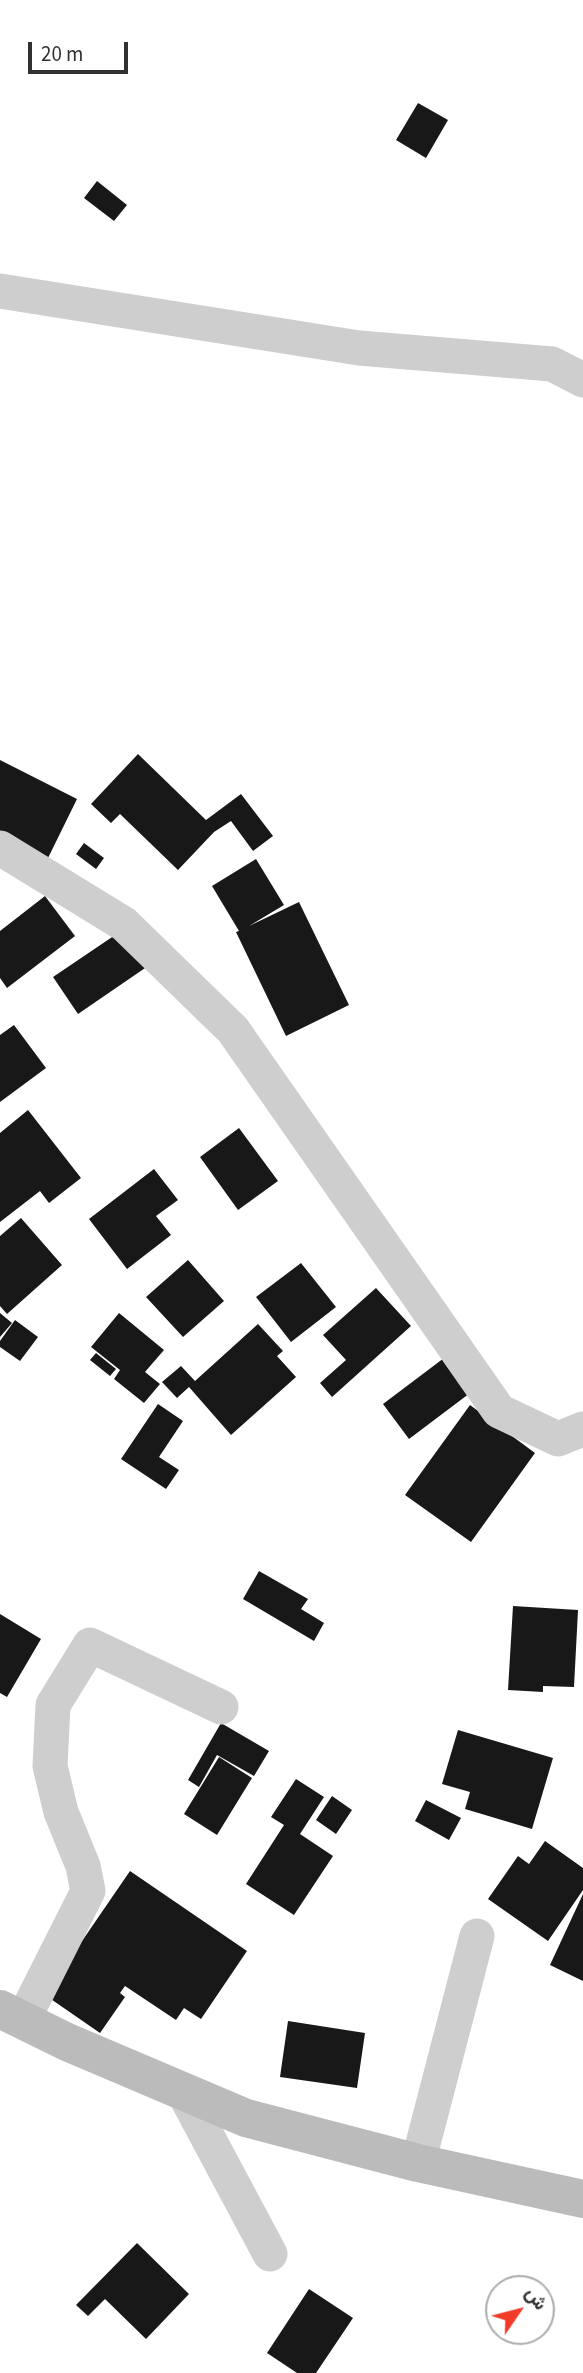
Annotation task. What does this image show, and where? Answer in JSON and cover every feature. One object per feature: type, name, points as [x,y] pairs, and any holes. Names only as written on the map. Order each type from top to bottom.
[{"type":"main road","points":[[12,2015],[68,2042],[246,2118],[418,2163],[583,2199]]},
{"type":"street","points":[[0,291],[359,348],[552,364],[583,380]]},
{"type":"street","points":[[0,848],[124,924],[233,1030],[499,1411],[558,1440],[583,1429]]},
{"type":"street","points":[[12,2015],[88,1891],[83,1866],[61,1812],[50,1766],[53,1705],[90,1645],[221,1707]]},
{"type":"street","points":[[418,2163],[477,1936]]},
{"type":"street","points":[[184,2091],[270,2254]]},
{"type":"building","points":[[418,103],[448,120],[426,158],[396,140]]},
{"type":"building","points":[[97,181],[127,205],[114,221],[84,198]]},
{"type":"building","points":[[138,754],[206,820],[241,794],[273,836],[253,851],[231,821],[214,832],[178,870],[120,814],[111,823],[91,804]]},
{"type":"building","points":[[0,760],[77,799],[48,858],[0,833]]},
{"type":"building","points":[[84,843],[104,858],[96,869],[76,854]]},
{"type":"building","points":[[256,859],[284,905],[249,926],[299,902],[349,1005],[286,1036],[236,932],[239,931],[212,886]]},
{"type":"building","points":[[45,896],[75,936],[7,988],[0,978],[0,931]]},
{"type":"building","points":[[124,929],[148,966],[78,1014],[53,977]]},
{"type":"building","points":[[14,1025],[46,1068],[0,1102],[0,1035]]},
{"type":"building","points":[[28,1110],[81,1178],[49,1203],[40,1191],[0,1222],[0,1133]]},
{"type":"building","points":[[239,1128],[278,1181],[238,1210],[200,1157]]},
{"type":"building","points":[[154,1169],[178,1200],[156,1216],[171,1235],[127,1269],[89,1219]]},
{"type":"building","points":[[21,1218],[62,1265],[7,1314],[0,1306],[0,1236]]},
{"type":"building","points":[[188,1260],[224,1301],[183,1337],[146,1297]]},
{"type":"building","points":[[301,1263],[336,1307],[291,1342],[256,1297]]},
{"type":"building","points":[[376,1288],[411,1326],[332,1397],[320,1383],[346,1360],[323,1335]]},
{"type":"building","points":[[0,1313],[12,1323],[0,1337]]},
{"type":"building","points":[[119,1313],[164,1350],[145,1372],[160,1384],[144,1403],[114,1379],[120,1370],[91,1347]]},
{"type":"building","points":[[15,1320],[38,1337],[20,1361],[0,1347],[0,1341]]},
{"type":"building","points":[[258,1324],[283,1351],[277,1356],[296,1377],[231,1435],[189,1387],[177,1398],[162,1382],[181,1366],[195,1381]]},
{"type":"building","points":[[96,1353],[116,1369],[110,1376],[90,1360]]},
{"type":"building","points":[[448,1355],[474,1390],[409,1439],[383,1404]]},
{"type":"building","points":[[158,1404],[183,1421],[159,1457],[179,1470],[166,1489],[121,1459]]},
{"type":"building","points":[[470,1405],[535,1453],[471,1542],[405,1495]]},
{"type":"building","points":[[259,1571],[308,1599],[301,1609],[324,1623],[314,1641],[243,1599]]},
{"type":"building","points":[[513,1606],[578,1610],[574,1687],[543,1686],[543,1692],[508,1690]]},
{"type":"building","points":[[0,1614],[41,1639],[7,1697],[0,1693]]},
{"type":"building","points":[[221,1723],[269,1751],[254,1776],[217,1755],[199,1787],[188,1780]]},
{"type":"building","points":[[458,1730],[553,1758],[532,1829],[465,1809],[470,1792],[442,1784]]},
{"type":"building","points":[[219,1757],[252,1778],[217,1835],[184,1814]]},
{"type":"building","points":[[296,1779],[324,1797],[300,1834],[333,1856],[294,1915],[246,1884],[284,1825],[271,1817]]},
{"type":"building","points":[[332,1796],[352,1810],[336,1834],[316,1820]]},
{"type":"building","points":[[426,1800],[461,1818],[449,1840],[415,1821]]},
{"type":"building","points":[[545,1841],[583,1868],[583,1890],[548,1941],[488,1899],[518,1856],[529,1864]]},
{"type":"building","points":[[130,1871],[247,1951],[201,2019],[184,2008],[176,2020],[125,1986],[120,1993],[125,1997],[100,2033],[45,1995]]},
{"type":"building","points":[[583,1894],[583,1981],[550,1965]]},
{"type":"building","points":[[288,2021],[365,2033],[357,2088],[280,2077]]},
{"type":"building","points":[[137,2243],[189,2294],[146,2339],[105,2299],[88,2316],[76,2305]]},
{"type":"building","points":[[309,2289],[353,2318],[316,2373],[297,2373],[267,2353]]}]
